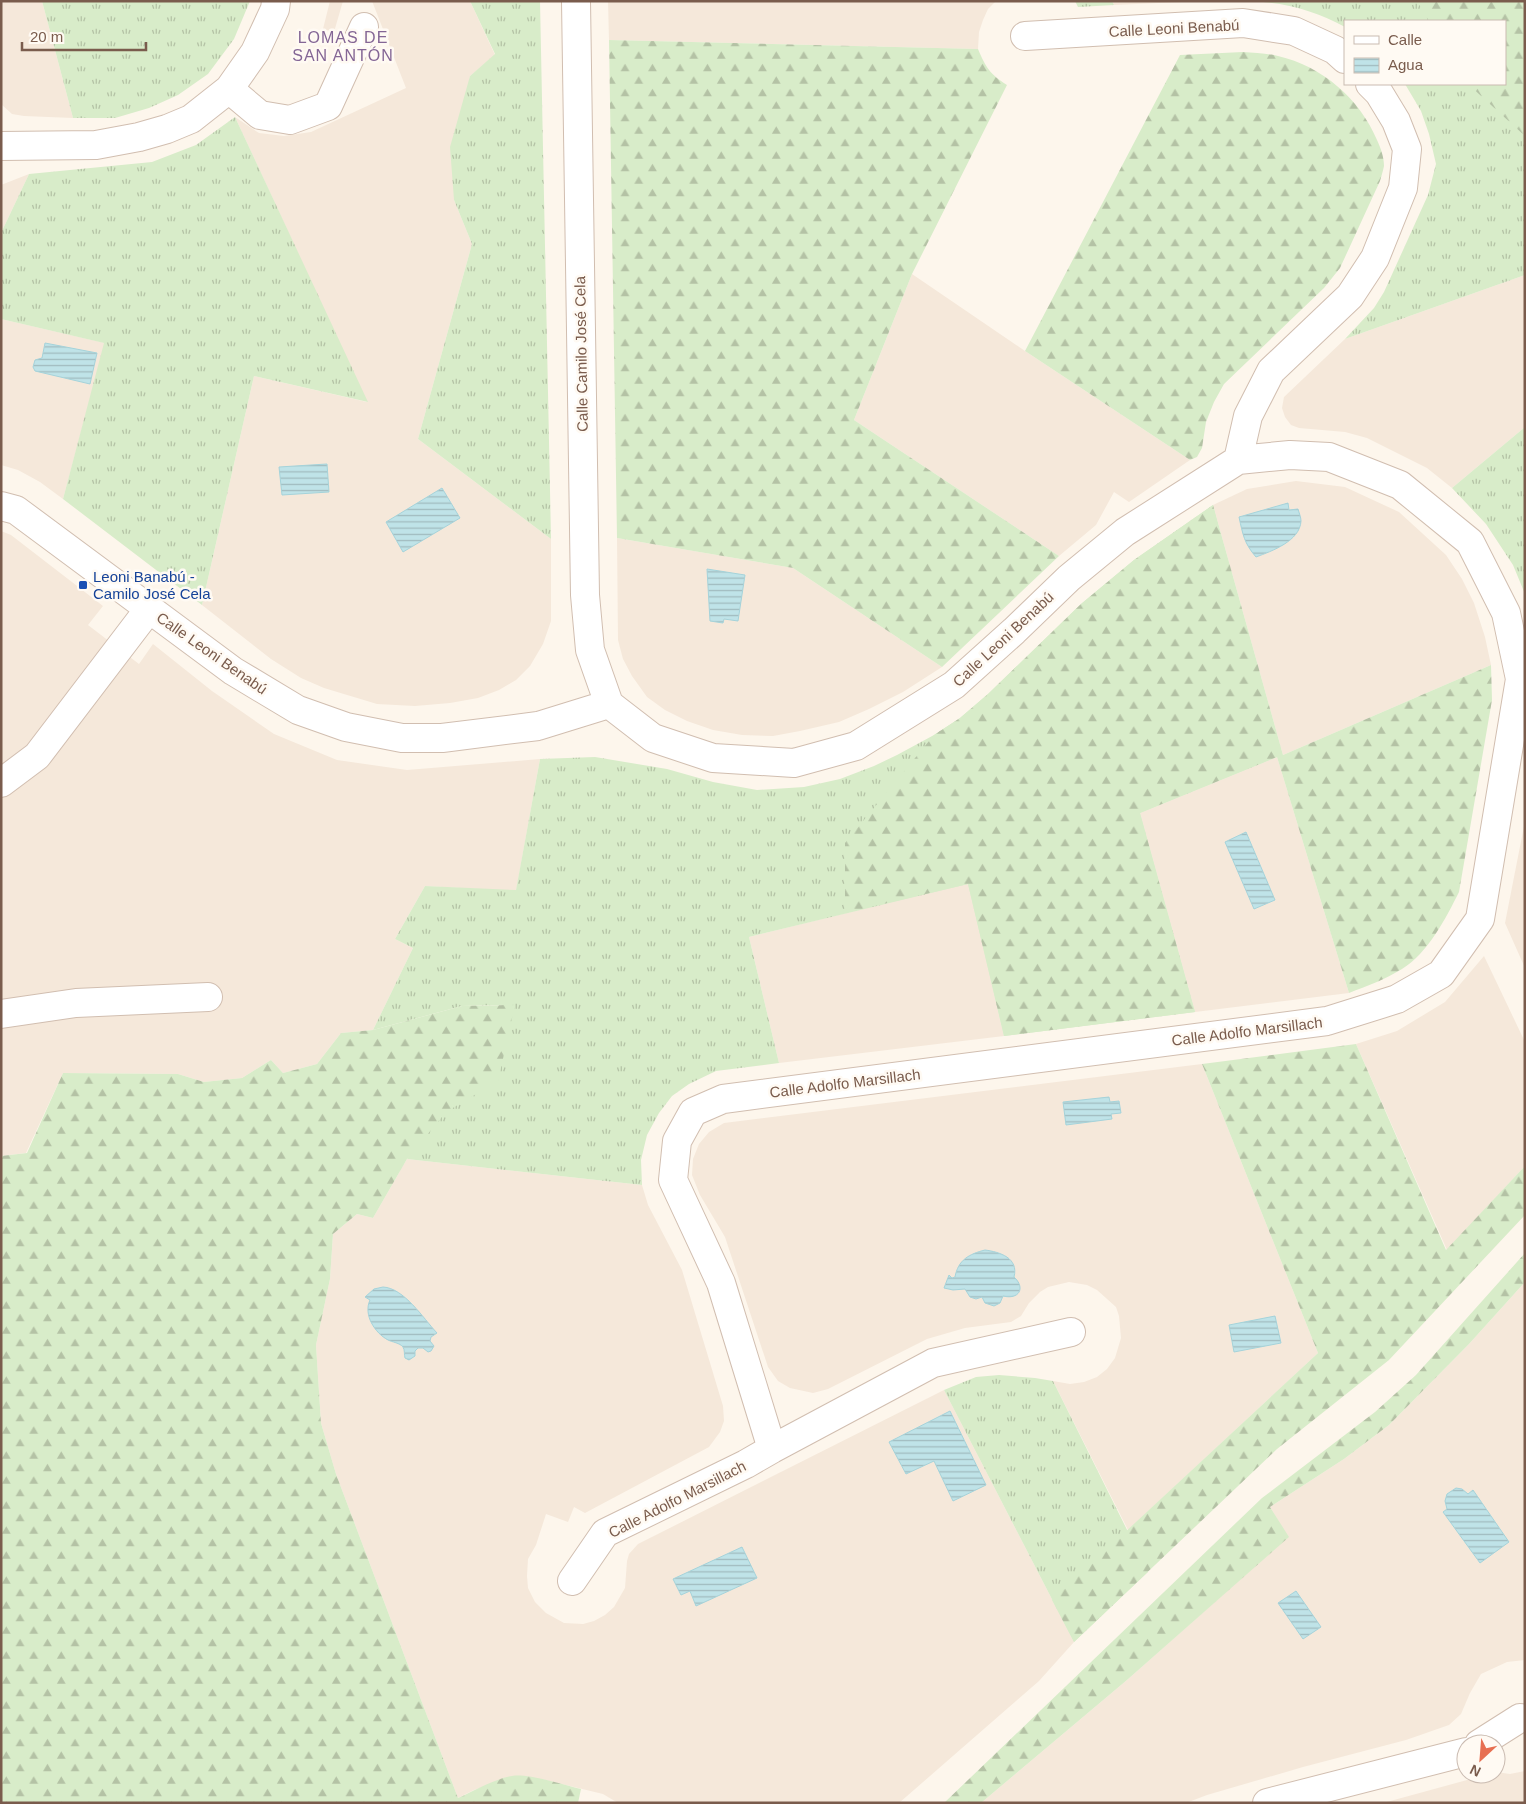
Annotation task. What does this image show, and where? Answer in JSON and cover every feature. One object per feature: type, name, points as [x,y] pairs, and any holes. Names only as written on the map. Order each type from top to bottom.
[{"type":"street","points":[[1,146],[96,145],[139,137],[167,129],[191,119],[229,89],[255,52],[275,9],[276,1]]},
{"type":"street","name":"Calle Camilo José Cela","points":[[576,1],[585,595],[590,650],[609,704]]},
{"type":"street","name":"Calle Leoni Benabú","points":[[1025,36],[1243,23],[1294,31],[1335,50],[1344,58]]},
{"type":"street","points":[[229,89],[260,116],[290,120],[328,106],[364,27]]},
{"type":"street","points":[[1238,460],[1248,416],[1271,371],[1350,296],[1374,258],[1403,188],[1408,149],[1396,121],[1379,92],[1371,85]]},
{"type":"street","name":"Calle Adolfo Marsillach","points":[[772,1449],[721,1283],[673,1180],[677,1141],[693,1112],[722,1099],[1327,1021],[1397,1000],[1441,974],[1480,919],[1522,680],[1506,612],[1470,542],[1400,485],[1329,457],[1290,455],[1238,460]]},
{"type":"street","name":"Calle Leoni Benabú","points":[[1,506],[16,510],[241,676],[298,710],[346,727],[402,738],[442,738],[538,726],[609,704],[653,738],[713,758],[794,763],[856,746],[954,685],[1069,578],[1126,532],[1238,460]]},
{"type":"street","points":[[1,783],[37,756],[149,609]]},
{"type":"street","points":[[1,1014],[76,1003],[208,996]]},
{"type":"street","name":"Calle Adolfo Marsillach","points":[[572,1581],[605,1533],[746,1464],[933,1363],[1071,1332]]},
{"type":"street","points":[[1495,1734],[1520,1718]]},
{"type":"street","points":[[1267,1803],[1456,1755]]},
{"type":"shaded area","points":[[1,1],[42,1],[73,118],[12,114],[1,104]]},
{"type":"shaded area","points":[[330,1],[343,1],[334,32],[323,29]]},
{"type":"shaded area","points":[[372,1],[470,1],[495,55],[470,76],[454,200],[472,244],[418,439],[551,539],[551,621],[543,644],[530,666],[516,680],[499,690],[478,698],[450,703],[415,706],[377,704],[324,688],[301,678],[271,659],[202,605],[254,376],[367,402],[235,117],[259,133],[284,136],[311,132],[406,88]]},
{"type":"shaded area","points":[[608,1],[996,1],[988,9],[983,20],[979,32],[978,49],[609,40]]},
{"type":"shaded area","points":[[1112,1],[1204,1],[1114,5]]},
{"type":"shaded area","points":[[29,174],[1,233],[1,185]]},
{"type":"shaded area","points":[[912,274],[1190,460],[1129,502],[1114,492],[1096,525],[1059,556],[854,420]]},
{"type":"shaded area","points":[[1525,275],[1525,427],[1452,488],[1427,468],[1367,438],[1345,432],[1299,428],[1291,425],[1285,417],[1282,408],[1284,397],[1345,339]]},
{"type":"shaded area","points":[[1,319],[105,343],[63,499],[40,482],[18,470],[1,465]]},
{"type":"shaded area","points":[[1296,481],[1345,487],[1399,512],[1446,555],[1462,579],[1474,603],[1485,637],[1491,665],[1283,755],[1213,505],[1247,489]]},
{"type":"shaded area","points":[[1,531],[11,535],[103,606],[88,625],[139,664],[153,644],[212,691],[274,734],[337,760],[407,770],[540,759],[516,891],[425,886],[395,939],[413,948],[373,1030],[341,1033],[317,1064],[283,1073],[271,1060],[242,1078],[204,1082],[178,1074],[63,1073],[26,1153],[1,1156]]},
{"type":"shaded area","points":[[617,538],[793,568],[942,667],[903,692],[869,709],[839,722],[800,731],[773,736],[742,735],[713,730],[687,721],[665,710],[647,697],[623,659],[618,640]]},
{"type":"shaded area","points":[[1277,757],[1349,993],[1195,1012],[1140,813]]},
{"type":"shaded area","points":[[1525,821],[1525,968],[1505,923]]},
{"type":"shaded area","points":[[968,883],[1004,1036],[779,1063],[749,937]]},
{"type":"shaded area","points":[[1484,956],[1525,1042],[1525,1166],[1447,1250],[1356,1044],[1397,1031],[1445,1002]]},
{"type":"shaded area","points":[[1202,1064],[1318,1353],[1128,1530],[1053,1381],[1070,1384],[1084,1382],[1097,1377],[1107,1369],[1115,1358],[1121,1338],[1119,1316],[1116,1307],[1097,1290],[1087,1285],[1069,1282],[1048,1287],[1029,1303],[1021,1316],[1011,1322],[965,1328],[927,1339],[828,1389],[813,1393],[790,1388],[778,1381],[768,1367],[725,1237],[700,1195],[692,1175],[693,1159],[699,1144],[709,1132],[724,1123]]},
{"type":"shaded area","points":[[407,1159],[642,1185],[648,1205],[682,1270],[723,1406],[724,1421],[720,1432],[709,1447],[585,1513],[574,1507],[568,1522],[546,1514],[536,1545],[528,1559],[527,1576],[528,1588],[535,1602],[546,1613],[564,1623],[583,1624],[605,1615],[614,1607],[625,1588],[629,1554],[638,1544],[944,1390],[1074,1642],[1039,1681],[899,1803],[618,1803],[603,1794],[545,1780],[513,1776],[458,1798],[336,1474],[321,1423],[316,1345],[330,1279],[333,1234],[357,1214],[373,1218]]},
{"type":"shaded area","points":[[1525,1282],[1525,1660],[1507,1662],[1481,1674],[1461,1714],[1449,1725],[1406,1740],[1303,1767],[1186,1803],[981,1803],[1127,1680],[1288,1537],[1270,1507],[1344,1459],[1389,1425],[1469,1344]]},
{"type":"shaded area","points":[[1525,1771],[1525,1803],[1383,1803],[1456,1783],[1506,1784],[1506,1773]]},
{"type":"green space","points":[[42,1],[250,1],[234,39],[208,74],[178,95],[149,108],[115,118],[73,118]]},
{"type":"green space","points":[[470,1],[540,1],[551,539],[418,439],[472,244],[454,200],[450,147],[470,76],[495,54]]},
{"type":"green space","points":[[1075,1],[1112,1],[1114,5],[1078,7]]},
{"type":"green space","points":[[1204,1],[1255,1],[1218,2]]},
{"type":"green space","points":[[1255,1],[1525,1],[1525,275],[1345,339],[1374,308],[1384,292],[1428,195],[1436,164],[1421,111],[1406,85],[1506,85],[1506,20],[1344,20],[1344,26],[1315,13],[1295,7]]},
{"type":"green space","points":[[1417,1],[1525,1],[1525,136],[1469,85],[1506,85],[1506,20],[1428,20]]},
{"type":"green space","points":[[609,40],[978,49],[989,70],[1007,85],[912,274],[854,420],[1059,556],[942,667],[793,568],[617,538]]},
{"type":"green space","points":[[1243,52],[1269,54],[1294,61],[1310,68],[1338,86],[1361,111],[1370,125],[1381,150],[1384,166],[1380,181],[1340,268],[1324,288],[1224,384],[1206,422],[1202,448],[1197,457],[1190,460],[1025,351],[1180,55]]},
{"type":"green space","points":[[235,117],[368,402],[254,376],[202,605],[63,499],[104,343],[1,319],[1,233],[29,174],[152,162],[196,145]]},
{"type":"green space","points":[[1525,427],[1525,594],[1513,565],[1486,524],[1452,488]]},
{"type":"green space","points":[[1213,505],[1277,757],[1140,813],[1195,1012],[1004,1036],[968,884],[749,937],[779,1063],[716,1071],[689,1084],[672,1096],[659,1113],[647,1135],[641,1160],[642,1185],[407,1159],[502,1005],[462,1006],[373,1030],[413,948],[395,939],[425,886],[516,890],[540,759],[595,757],[667,769],[713,782],[757,790],[804,787],[840,779],[897,755],[960,718],[988,694],[1081,604],[1134,560]]},
{"type":"green space","points":[[1213,505],[1283,755],[1491,665],[1492,700],[1459,892],[1435,934],[1420,954],[1390,976],[1349,993],[1277,757],[1140,813],[1195,1012],[1004,1036],[968,884],[845,913],[845,843],[934,735],[960,718],[988,694],[1081,604],[1134,560]]},
{"type":"green space","points":[[515,1005],[498,1081],[446,1112],[407,1159],[373,1218],[357,1214],[333,1234],[330,1279],[316,1345],[321,1423],[336,1474],[458,1798],[484,1785],[512,1776],[519,1776],[536,1778],[581,1789],[578,1803],[1,1803],[1,1156],[27,1153],[63,1073],[178,1074],[204,1082],[242,1078],[271,1060],[283,1073],[317,1064],[341,1033],[373,1030],[462,1006]]},
{"type":"green space","points":[[1356,1044],[1446,1250],[1525,1166],[1525,1215],[1389,1360],[1277,1449],[1074,1642],[1052,1600],[1318,1353],[1202,1064]]},
{"type":"green space","points":[[1525,1253],[1525,1282],[1469,1344],[1389,1425],[1344,1459],[1270,1507],[1289,1537],[1127,1680],[981,1803],[944,1803],[1262,1498],[1375,1412],[1416,1375]]},
{"type":"green space","points":[[999,1375],[1053,1381],[1148,1572],[1074,1642],[944,1390],[976,1377]]},
{"type":"water","points":[[45,343],[97,353],[90,384],[35,371],[33,367],[35,360],[42,358]]},
{"type":"water","points":[[327,464],[329,492],[282,495],[279,467]]},
{"type":"water","points":[[442,488],[460,518],[403,552],[386,522]]},
{"type":"water","points":[[1288,503],[1289,510],[1298,509],[1300,516],[1301,521],[1296,534],[1291,540],[1270,552],[1256,557],[1244,538],[1239,517]]},
{"type":"water","points":[[707,569],[745,575],[738,621],[724,619],[723,623],[710,621]]},
{"type":"water","points":[[1246,832],[1275,900],[1254,909],[1225,842]]},
{"type":"water","points":[[1109,1097],[1110,1102],[1119,1101],[1121,1113],[1111,1114],[1112,1119],[1066,1125],[1063,1102]]},
{"type":"water","points":[[985,1250],[1002,1254],[1011,1261],[1015,1270],[1014,1277],[1020,1285],[1017,1295],[1003,1296],[1000,1303],[994,1306],[985,1303],[982,1297],[976,1299],[970,1297],[965,1289],[953,1290],[944,1288],[949,1275],[952,1278],[955,1277],[956,1271],[965,1259]]},
{"type":"water","points":[[383,1287],[398,1292],[406,1298],[437,1333],[431,1337],[430,1341],[434,1346],[431,1351],[428,1352],[423,1348],[418,1348],[415,1351],[415,1356],[409,1360],[405,1358],[402,1346],[383,1337],[375,1328],[368,1312],[370,1300],[365,1297],[374,1289]]},
{"type":"water","points":[[1275,1316],[1281,1343],[1234,1352],[1229,1325]]},
{"type":"water","points":[[950,1411],[986,1485],[953,1501],[934,1461],[906,1474],[889,1442]]},
{"type":"water","points":[[1456,1488],[1462,1489],[1468,1494],[1473,1490],[1509,1542],[1480,1563],[1443,1512],[1447,1509],[1445,1501],[1447,1494]]},
{"type":"water","points":[[742,1547],[757,1578],[696,1606],[690,1591],[681,1595],[673,1579]]},
{"type":"water","points":[[1296,1591],[1321,1627],[1303,1639],[1278,1603]]},
{"type":"place","name":"Leoni Banabú - Camilo José Cela","points":[[83,585]]},
{"type":"district","name":"LOMAS DE SAN ANTÓN","points":[[343,46]]}]
